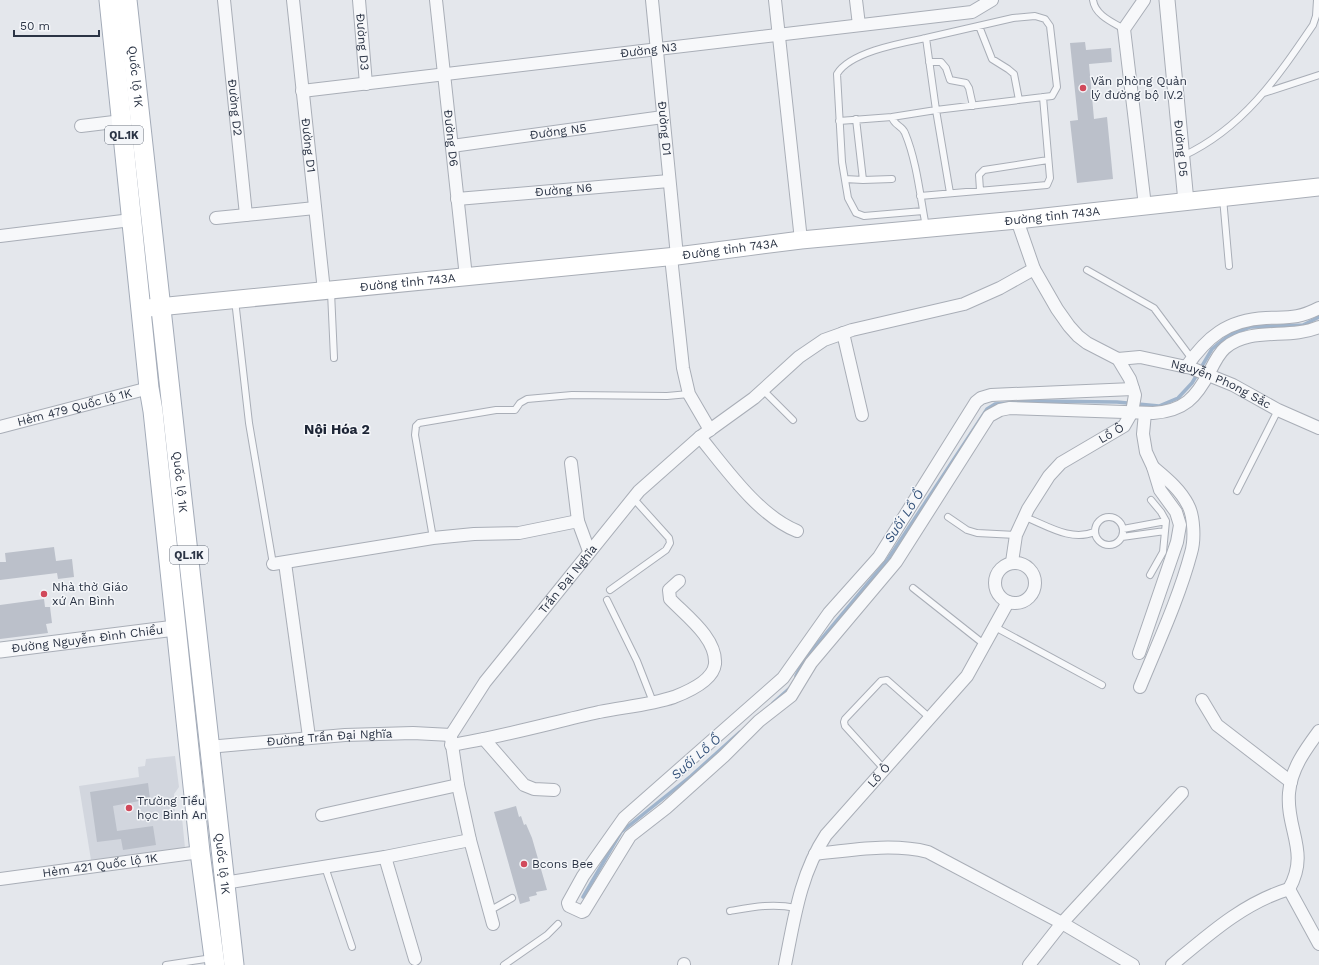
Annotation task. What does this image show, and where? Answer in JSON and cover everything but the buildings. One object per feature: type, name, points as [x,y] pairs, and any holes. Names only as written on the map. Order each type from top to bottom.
[{"type":"main road","name":"Quốc lộ 1K","points":[[109,0],[175,628],[200,852],[214,961]]},
{"type":"main road","name":"Quốc lộ 1K","points":[[127,0],[162,307],[171,407],[208,747],[234,965]]},
{"type":"main road","name":"Đường tỉnh 743A","points":[[142,308],[674,257],[801,240],[1017,220],[1319,187]]},
{"type":"main road","points":[[175,628],[196,626]]},
{"type":"street","name":"Đường D2","points":[[224,0],[246,215]]},
{"type":"street","name":"Đường D1","points":[[293,0],[315,208],[327,291]]},
{"type":"street","name":"Đường D3","points":[[359,0],[366,84]]},
{"type":"street","name":"Đường D6","points":[[436,0],[466,277]]},
{"type":"street","name":"Đường D1","points":[[652,0],[670,181],[674,257]]},
{"type":"street","points":[[775,0],[801,240]]},
{"type":"street","points":[[856,0],[859,26]]},
{"type":"street","name":"Đường N3","points":[[302,91],[972,12],[992,0]]},
{"type":"street","points":[[1144,0],[1124,29],[1146,206]]},
{"type":"street","name":"Đường D5","points":[[1167,0],[1186,202]]},
{"type":"street","name":"Đường N5","points":[[452,146],[663,117]]},
{"type":"street","points":[[81,126],[122,121]]},
{"type":"street","name":"Đường N6","points":[[457,200],[670,181]]},
{"type":"street","points":[[216,218],[315,208]]},
{"type":"street","points":[[0,236],[131,220]]},
{"type":"street","points":[[1017,220],[1034,269],[1069,326],[1087,343],[1118,359],[1125,369],[1133,400],[1145,413],[1143,434],[1146,452],[1153,467],[1160,490],[1176,512],[1180,525],[1177,542],[1139,653]]},
{"type":"street","points":[[674,257],[679,345],[689,394],[705,434],[726,468],[763,508],[776,520],[797,531]]},
{"type":"street","name":"Trần Đại Nghĩa","points":[[451,740],[485,682],[633,498],[663,469],[705,434],[763,390],[799,357],[824,340],[843,333],[900,318],[964,304],[1000,288],[1034,269]]},
{"type":"street","points":[[1196,368],[1225,348],[1265,325],[1301,317],[1319,308]]},
{"type":"street","points":[[1145,413],[1168,412],[1189,402],[1196,368],[1211,337],[1228,326],[1248,320],[1290,335],[1319,327]]},
{"type":"street","points":[[843,333],[862,415]]},
{"type":"street","name":"Nguyễn Phong Sắc","points":[[1118,359],[1140,357],[1196,368],[1233,385],[1278,410],[1319,428]]},
{"type":"street","name":"Hẻm 479 Quốc lộ 1K","points":[[0,427],[149,388]]},
{"type":"street","points":[[1133,400],[990,395],[981,398],[976,402],[879,557],[829,613],[783,678],[722,745],[666,808],[630,836],[584,910],[582,912],[569,906],[568,903],[583,876],[624,818],[722,745],[759,722],[791,696],[811,663],[896,562],[989,416],[1000,410],[1010,408],[1133,400]]},
{"type":"street","name":"Lồ Ô","points":[[1012,562],[1016,535],[1025,516],[1049,476],[1061,463],[1124,426],[1133,400]]},
{"type":"street","points":[[571,463],[578,521],[589,551]]},
{"type":"street","points":[[1140,687],[1168,618],[1192,551],[1193,525],[1189,505],[1172,483],[1153,467]]},
{"type":"street","points":[[309,737],[279,563],[433,538],[474,534],[518,533],[578,521]]},
{"type":"street","points":[[1012,562],[1023,564],[1033,572],[1035,585],[1029,597],[1024,601],[1017,603],[1008,602],[999,596],[994,583],[998,570],[1012,562]]},
{"type":"street","name":"Đường Trần Đại Nghĩa","points":[[208,747],[309,737],[387,733],[451,740],[484,740],[600,712],[674,697],[693,688],[704,680],[715,666],[714,656],[697,624],[670,599],[668,590],[679,581]]},
{"type":"street","name":"Lồ Ô","points":[[785,965],[796,908],[802,886],[815,854],[826,835],[967,676],[1008,602]]},
{"type":"street","name":"Đường Nguyễn Đình Chiểu","points":[[0,650],[175,628]]},
{"type":"street","points":[[1202,700],[1217,725],[1290,782]]},
{"type":"street","points":[[1172,965],[1221,924],[1269,895],[1288,889],[1295,877],[1298,864],[1289,807],[1290,782],[1302,752],[1319,731]]},
{"type":"street","points":[[451,740],[458,785],[470,840],[493,924]]},
{"type":"street","points":[[484,740],[524,785],[534,789],[554,790]]},
{"type":"street","points":[[322,815],[458,785]]},
{"type":"street","points":[[1029,965],[1062,923],[1182,793]]},
{"type":"street","points":[[224,884],[385,857],[470,840]]},
{"type":"street","points":[[815,854],[860,848],[912,848],[928,852],[1062,923],[1133,965]]},
{"type":"street","name":"Hẻm 421 Quốc lộ 1K","points":[[0,879],[200,852]]},
{"type":"street","points":[[385,857],[415,959]]},
{"type":"street","points":[[1288,889],[1319,944]]},
{"type":"lane","points":[[1093,0],[1094,7],[1108,20],[1124,29]]},
{"type":"lane","points":[[1182,157],[1213,141],[1237,121],[1264,93],[1313,25],[1316,16],[1317,0]]},
{"type":"lane","points":[[839,121],[892,117],[936,110],[1052,96],[1057,87],[1050,26],[1045,19],[1035,16],[1013,18],[882,48],[847,61],[836,74],[839,121],[842,162],[848,198],[856,213],[864,216],[923,211]]},
{"type":"lane","points":[[979,26],[992,59],[1002,64],[1014,74],[1019,100]]},
{"type":"lane","points":[[926,38],[950,193]]},
{"type":"lane","points":[[929,62],[941,62],[946,68],[950,80],[966,83],[969,88],[972,106]]},
{"type":"lane","points":[[1264,93],[1319,75]]},
{"type":"lane","points":[[920,196],[1047,185],[1050,178],[1043,97]]},
{"type":"lane","points":[[892,117],[894,123],[904,131],[913,157],[926,229]]},
{"type":"lane","points":[[856,119],[863,180]]},
{"type":"lane","points":[[980,190],[979,175],[984,170],[1048,160]]},
{"type":"lane","points":[[845,180],[892,179]]},
{"type":"lane","points":[[1222,198],[1229,266]]},
{"type":"lane","points":[[1087,270],[1154,308],[1196,368]]},
{"type":"lane","points":[[327,291],[334,358]]},
{"type":"lane","points":[[235,300],[249,423],[279,563]]},
{"type":"lane","points":[[763,390],[793,420]]},
{"type":"lane","points":[[433,538],[415,435],[416,426],[418,423],[496,410],[515,410],[520,403],[526,399],[572,395],[667,396],[689,394]]},
{"type":"lane","points":[[1237,491],[1278,410]]},
{"type":"lane","points":[[610,590],[666,550],[670,543],[669,538],[633,498]]},
{"type":"lane","points":[[1150,575],[1164,552],[1166,521],[1151,500]]},
{"type":"lane","points":[[1025,516],[1069,535],[1080,536],[1094,532]]},
{"type":"lane","points":[[1107,516],[1115,518],[1121,522],[1123,529],[1122,537],[1117,543],[1110,545],[1102,544],[1096,539],[1094,532],[1095,524],[1100,519],[1107,516]]},
{"type":"lane","points":[[948,517],[967,530],[977,533],[1016,535]]},
{"type":"lane","points":[[1123,529],[1166,521]]},
{"type":"lane","points":[[1122,537],[1165,531]]},
{"type":"lane","points":[[914,588],[985,645]]},
{"type":"lane","points":[[607,600],[637,661],[653,702]]},
{"type":"lane","points":[[995,627],[1102,685]]},
{"type":"lane","points":[[884,769],[845,726],[844,722],[846,719],[881,681],[887,680],[930,719]]},
{"type":"lane","points":[[325,867],[352,948]]},
{"type":"lane","points":[[489,911],[512,898]]},
{"type":"lane","points":[[730,911],[764,905],[782,905],[796,908]]},
{"type":"lane","points":[[504,965],[547,935],[558,924]]},
{"type":"lane","points":[[166,965],[214,961]]},
{"type":"shaded area","name":"Trường Tiểu học Bình An","points":[[175,756],[179,787],[174,794],[175,813],[182,818],[185,848],[91,860],[79,786],[139,777],[138,767],[145,766],[146,759]]},
{"type":"waterway","name":"Suối Lồ Ồ","points":[[796,676],[803,661],[888,559],[987,409],[995,404],[1033,401],[1117,402],[1159,406],[1178,398],[1192,383],[1212,349],[1229,335],[1250,327],[1303,325],[1319,317]]},
{"type":"waterway","name":"Suối Lồ Ồ","points":[[773,703],[791,687]]},
{"type":"waterway","name":"Suối Lồ Ồ","points":[[583,897],[621,832],[691,776],[740,732]]},
{"type":"place","name":"Văn phòng Quản lý đường bộ IV.2","points":[[1083,88]]},
{"type":"place","name":"Nhà thờ Giáo xứ An Bình","points":[[44,594]]},
{"type":"place","name":"Trường Tiểu học Bình An","points":[[129,808]]},
{"type":"place","name":"Bcons Bee","points":[[524,864]]},
{"type":"district","name":"Nội Hóa 2","points":[[337,429]]}]
